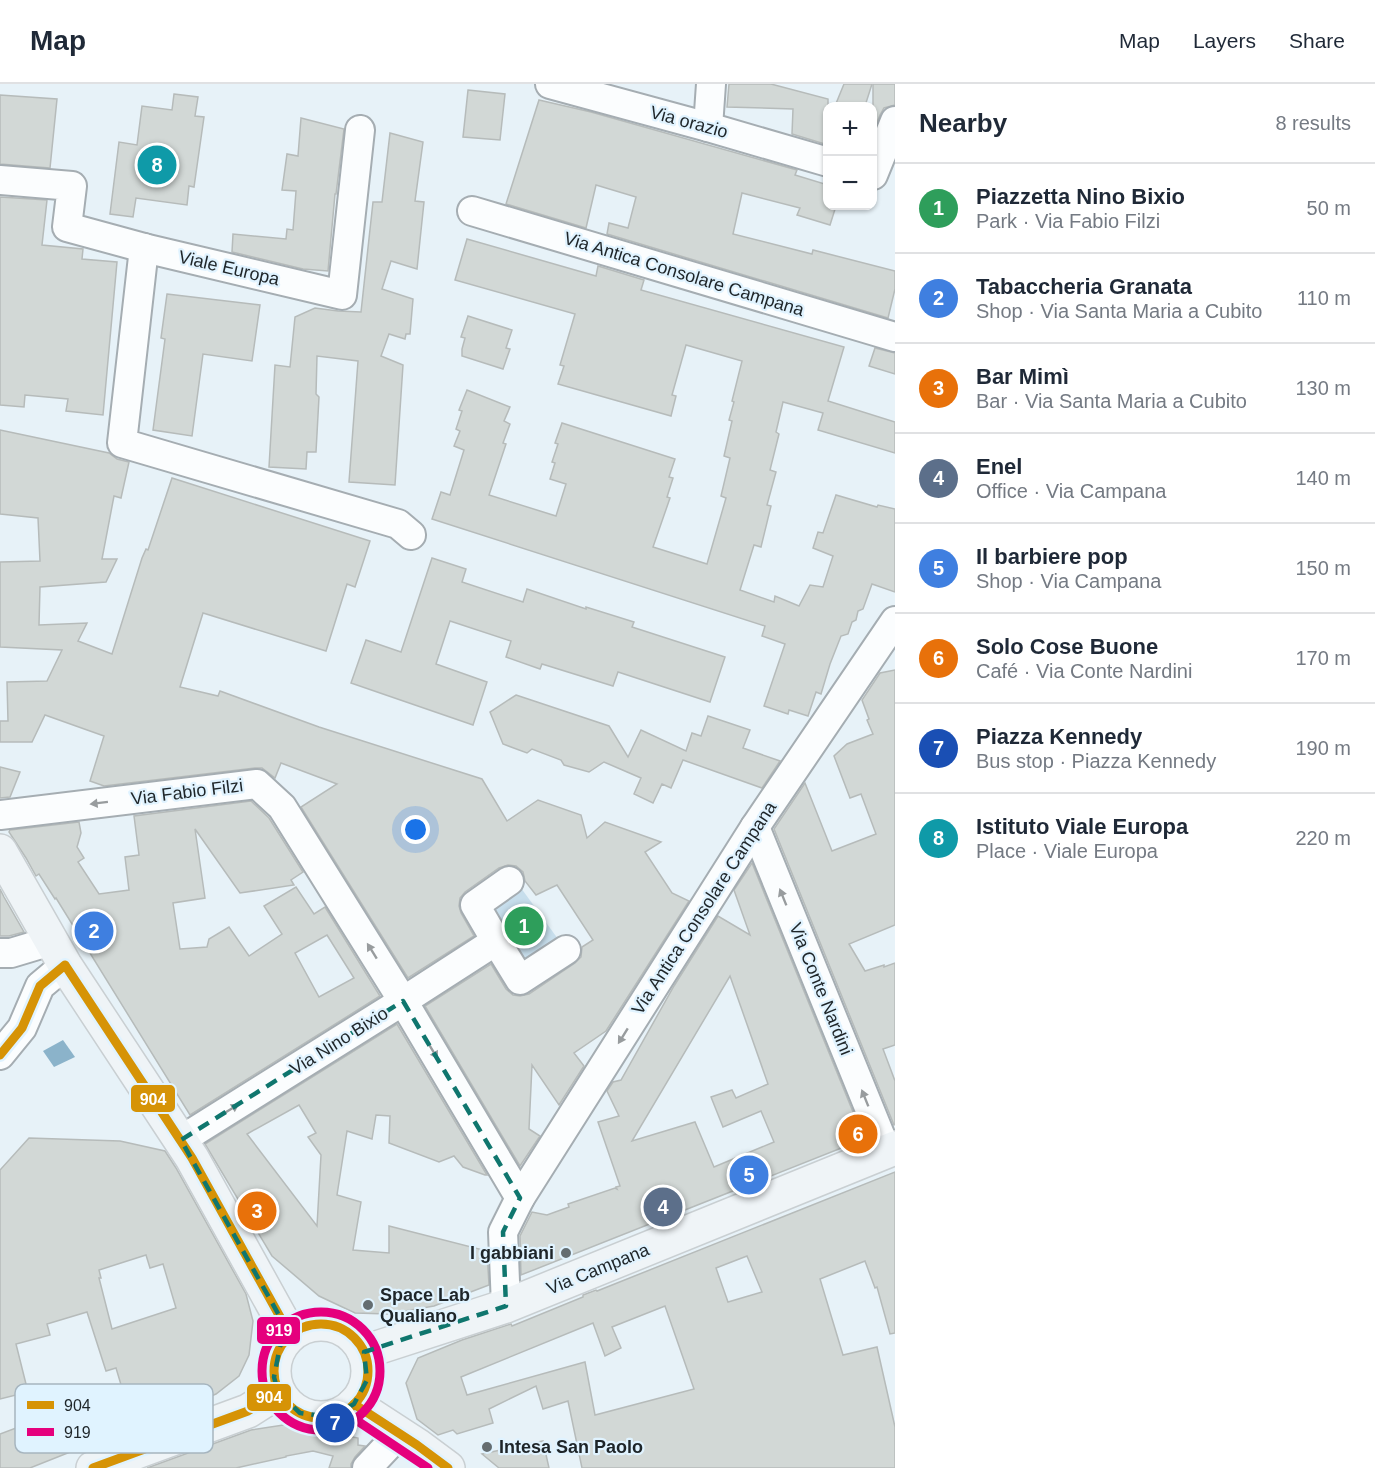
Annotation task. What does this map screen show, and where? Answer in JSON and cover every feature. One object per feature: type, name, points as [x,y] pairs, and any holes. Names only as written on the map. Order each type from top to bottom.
[{"type":"main road","points":[[0,851],[58,953],[181,1140],[290,1335]]},
{"type":"main road","name":"Via Campana","points":[[364,1352],[506,1306],[891,1150]]},
{"type":"main road","points":[[317,1324],[332,1325],[345,1330],[356,1339],[364,1352],[368,1365],[368,1380],[363,1393],[343,1412],[330,1417],[314,1417],[300,1413],[278,1392],[274,1377],[275,1361],[280,1346],[290,1335],[303,1327],[317,1324]]},
{"type":"main road","points":[[213,1424],[248,1411],[278,1392]]},
{"type":"main road","points":[[354,1404],[448,1468]]},
{"type":"main road","points":[[93,1468],[134,1453]]},
{"type":"street","name":"Via orazio","points":[[549,84],[823,161]]},
{"type":"street","points":[[708,127],[711,84]]},
{"type":"street","points":[[880,177],[895,121]]},
{"type":"street","name":"Viale Europa","points":[[0,180],[72,186],[67,227],[144,248],[342,295],[360,130]]},
{"type":"street","name":"Via Antica Consolare Campana","points":[[472,212],[895,337]]},
{"type":"street","points":[[144,248],[122,443],[398,524],[411,535]]},
{"type":"street","name":"Via Antica Consolare Campana","points":[[506,1306],[503,1232],[520,1198],[755,827],[895,621]]},
{"type":"street","name":"Via Fabio Filzi","points":[[0,815],[257,784],[282,807],[403,1001],[520,1198]]},
{"type":"street","name":"Via Conte Nardini","points":[[755,827],[891,1150]]},
{"type":"street","points":[[509,881],[475,905],[520,980],[566,950]]},
{"type":"street","name":"Via Nino Bixio","points":[[181,1140],[496,941]]},
{"type":"street","points":[[0,953],[58,953],[40,986],[22,1028],[0,1055]]},
{"type":"street","points":[[367,1468],[399,1434]]},
{"type":"highlighted area","points":[[403,1001],[520,1198],[503,1232],[506,1306],[364,1352],[367,1380],[354,1404],[330,1417],[300,1413],[278,1392],[274,1377],[280,1346],[290,1335],[181,1140]]},
{"type":"shaded area","points":[[521,888],[558,939],[521,962],[488,910]]},
{"type":"water","points":[[63,1040],[75,1057],[54,1067],[43,1051]]},
{"type":"building","points":[[729,84],[771,84],[828,99],[828,102],[823,102],[823,143],[792,134],[793,109],[727,107]]},
{"type":"building","points":[[844,84],[872,84],[866,102],[837,102]]},
{"type":"building","points":[[873,84],[895,84],[895,105],[884,108],[877,122],[877,102],[873,102]]},
{"type":"building","points":[[468,90],[505,94],[500,140],[463,137]]},
{"type":"building","points":[[174,94],[198,97],[195,116],[204,117],[194,187],[189,186],[187,205],[136,198],[133,217],[110,214],[119,142],[137,145],[142,106],[172,110]]},
{"type":"building","points":[[0,95],[57,99],[50,168],[0,164]]},
{"type":"building","points":[[539,100],[591,112],[797,170],[795,175],[823,183],[823,210],[835,210],[830,225],[797,215],[800,208],[742,193],[733,234],[812,254],[813,250],[895,271],[895,289],[888,318],[607,234],[609,223],[628,228],[636,197],[596,185],[586,228],[506,204]]},
{"type":"building","points":[[301,118],[344,129],[328,271],[303,269],[232,252],[233,234],[286,239],[287,229],[293,230],[296,191],[282,190],[287,154],[298,156]]},
{"type":"building","points":[[390,133],[423,142],[415,201],[424,202],[417,269],[391,261],[382,289],[413,299],[410,334],[406,334],[405,339],[389,334],[381,356],[403,365],[395,485],[349,482],[358,361],[317,356],[316,394],[319,397],[316,452],[307,452],[306,469],[269,467],[275,365],[290,367],[295,317],[315,308],[361,312],[373,202],[382,202]]},
{"type":"building","points":[[0,197],[47,200],[42,245],[83,249],[82,259],[117,262],[103,415],[66,411],[68,399],[25,395],[24,407],[0,405]]},
{"type":"building","points":[[467,239],[596,276],[598,266],[644,280],[641,290],[844,347],[828,401],[895,422],[895,453],[818,430],[823,413],[783,402],[776,432],[779,434],[770,470],[776,472],[767,505],[771,506],[761,547],[754,545],[740,590],[774,602],[775,596],[799,606],[810,585],[823,587],[833,556],[813,548],[818,532],[823,533],[836,495],[877,507],[878,505],[895,509],[895,592],[872,584],[863,609],[858,611],[848,634],[841,636],[821,694],[816,692],[808,716],[789,710],[788,714],[764,706],[785,644],[762,636],[765,626],[432,519],[441,492],[450,495],[464,450],[454,446],[460,431],[456,429],[462,411],[459,410],[467,390],[510,407],[504,421],[510,424],[503,443],[506,444],[489,495],[556,516],[566,484],[550,479],[555,463],[552,462],[558,444],[555,443],[562,423],[675,459],[669,477],[673,478],[667,497],[670,498],[653,547],[707,564],[726,498],[721,496],[730,458],[724,456],[732,421],[729,420],[734,402],[732,401],[742,361],[686,345],[672,395],[676,396],[671,416],[558,384],[564,366],[560,365],[575,314],[455,280]]},
{"type":"building","points":[[167,294],[260,305],[252,361],[203,354],[192,436],[153,430],[165,339],[161,338]]},
{"type":"building","points":[[468,316],[512,330],[506,348],[510,349],[503,369],[462,356],[465,338],[461,337]]},
{"type":"building","points":[[875,348],[895,353],[895,374],[869,366]]},
{"type":"building","points":[[0,430],[109,453],[117,459],[129,462],[121,498],[114,496],[102,559],[117,559],[106,582],[40,587],[39,625],[87,623],[78,641],[112,654],[142,558],[146,549],[148,550],[172,478],[370,541],[355,587],[347,584],[326,651],[203,613],[180,687],[218,696],[220,691],[319,727],[482,779],[507,821],[538,800],[581,815],[587,838],[605,822],[661,842],[645,852],[672,893],[689,901],[606,1031],[574,1053],[584,1066],[559,1105],[532,1065],[529,1129],[540,1136],[520,1166],[425,1006],[491,964],[506,989],[513,995],[520,996],[529,994],[575,963],[581,957],[582,947],[593,940],[557,885],[536,895],[525,881],[523,872],[516,866],[508,865],[499,868],[460,898],[461,913],[474,936],[408,978],[301,807],[337,784],[281,763],[275,778],[262,768],[255,768],[104,786],[90,781],[104,736],[45,715],[32,742],[0,742],[0,721],[8,721],[7,682],[47,681],[62,650],[0,647],[0,562],[40,561],[38,518],[0,514]]},
{"type":"building","points":[[432,558],[466,569],[462,582],[523,602],[527,589],[634,622],[632,627],[725,657],[710,702],[618,672],[613,686],[542,664],[540,669],[506,657],[511,641],[450,621],[436,664],[487,682],[473,725],[351,683],[366,640],[401,652]]},
{"type":"building","points":[[895,670],[895,925],[849,944],[865,971],[895,963],[895,1045],[883,1049],[895,1081],[894,1125],[774,829],[805,783],[832,851],[876,834],[861,794],[850,798],[834,756],[847,744],[873,734],[862,700],[880,673]]},
{"type":"building","points":[[516,695],[609,726],[628,757],[641,730],[686,751],[692,733],[701,736],[708,716],[750,730],[743,748],[780,761],[762,788],[683,760],[671,788],[662,784],[653,803],[634,794],[641,778],[604,762],[589,772],[564,765],[561,760],[532,749],[527,753],[503,744],[490,712]]},
{"type":"building","points":[[0,767],[20,772],[10,797],[0,798]]},
{"type":"building","points":[[251,801],[269,818],[303,872],[291,880],[294,885],[240,893],[195,829],[205,898],[173,903],[180,949],[207,947],[209,939],[229,927],[249,956],[282,934],[264,906],[296,887],[314,914],[325,907],[380,996],[190,1115],[56,898],[39,874],[36,876],[9,832],[10,830],[79,822],[81,833],[77,847],[84,858],[78,862],[99,894],[129,890],[125,857],[139,855],[134,816]],"holes":[[[327,935],[354,978],[319,997],[295,953]]]},
{"type":"building","points":[[752,863],[864,1139],[521,1275],[520,1236],[532,1212],[547,1215],[569,1207],[568,1204],[617,1189],[616,1187],[620,1186],[598,1122],[619,1116],[607,1091],[613,1082],[621,1080],[674,986],[718,916],[750,935],[734,890]],"holes":[[[730,976],[768,1084],[736,1098],[732,1090],[711,1097],[723,1127],[761,1111],[774,1142],[714,1167],[695,1122],[632,1141]]]},
{"type":"building","points":[[0,889],[24,932],[0,936]]},
{"type":"building","points":[[397,1024],[487,1175],[463,1167],[454,1156],[439,1162],[389,1143],[390,1116],[376,1115],[372,1139],[347,1131],[337,1195],[361,1202],[353,1250],[389,1253],[389,1226],[487,1251],[489,1285],[434,1306],[388,1314],[355,1313],[319,1296],[272,1256],[205,1144]],"holes":[[[299,1105],[316,1133],[308,1137],[321,1155],[317,1226],[247,1134]]]},
{"type":"building","points":[[29,1138],[120,1141],[165,1151],[246,1294],[253,1321],[249,1355],[239,1376],[213,1395],[213,1384],[121,1384],[116,1368],[106,1371],[87,1312],[47,1324],[50,1335],[16,1344],[26,1384],[15,1384],[15,1395],[0,1399],[0,1170]],"holes":[[[146,1255],[150,1268],[163,1264],[176,1308],[112,1329],[99,1270]]]},
{"type":"building","points":[[895,1172],[895,1333],[890,1334],[877,1287],[875,1288],[865,1261],[820,1279],[843,1355],[877,1347],[895,1427],[895,1468],[582,1468],[568,1401],[543,1409],[536,1386],[489,1409],[493,1423],[457,1434],[453,1430],[438,1435],[417,1419],[406,1383],[418,1358],[462,1340],[511,1324],[512,1326]],"holes":[[[747,1256],[762,1292],[728,1302],[716,1268]],[[665,1306],[694,1389],[595,1415],[585,1362],[467,1395],[461,1377],[593,1323],[605,1356],[621,1348],[612,1327]]]},
{"type":"building","points":[[290,1424],[358,1438],[358,1445],[365,1446],[355,1457],[351,1468],[329,1468],[333,1456],[313,1451],[236,1468],[147,1468],[188,1453],[213,1453],[213,1444],[251,1430]]},
{"type":"building","points":[[15,1428],[15,1453],[68,1453],[30,1468],[0,1468],[0,1434]]},
{"type":"building","points":[[543,1441],[549,1468],[499,1468],[482,1454]]},
{"type":"transit line","name":"904","points":[[0,1055],[22,1028],[40,986],[65,965],[192,1158],[290,1335]]},
{"type":"transit line","name":"919","points":[[321,1312],[344,1317],[363,1329],[375,1348],[380,1371],[375,1394],[363,1413],[344,1425],[321,1430],[298,1425],[279,1413],[267,1394],[262,1371],[267,1348],[279,1329],[298,1317],[321,1312]]},
{"type":"transit line","name":"904","points":[[321,1324],[339,1328],[354,1338],[364,1353],[368,1371],[364,1389],[354,1404],[339,1414],[321,1418],[303,1414],[288,1404],[278,1389],[274,1371],[278,1353],[288,1338],[303,1328],[321,1324]]},
{"type":"transit line","name":"904","points":[[213,1424],[248,1411],[278,1392]]},
{"type":"transit line","name":"904","points":[[354,1404],[448,1468]]},
{"type":"transit line","name":"919","points":[[347,1414],[428,1468]]},
{"type":"transit line","name":"904","points":[[93,1468],[134,1453]]},
{"type":"place","name":"Istituto Viale Europa","points":[[157,165]]},
{"type":"place","name":"Piazzetta Nino Bixio","points":[[524,926]]},
{"type":"place","name":"Tabaccheria Granata","points":[[94,931]]},
{"type":"place","name":"Solo Cose Buone","points":[[858,1134]]},
{"type":"place","name":"Il barbiere pop","points":[[749,1175]]},
{"type":"place","name":"Enel","points":[[663,1207]]},
{"type":"place","name":"Bar Mimì","points":[[257,1211]]},
{"type":"place","name":"I gabbiani","points":[[566,1253]]},
{"type":"place","name":"Space Lab Qualiano","points":[[368,1305]]},
{"type":"place","name":"Piazza Kennedy","points":[[335,1423]]},
{"type":"place","name":"Intesa San Paolo","points":[[487,1447]]}]
